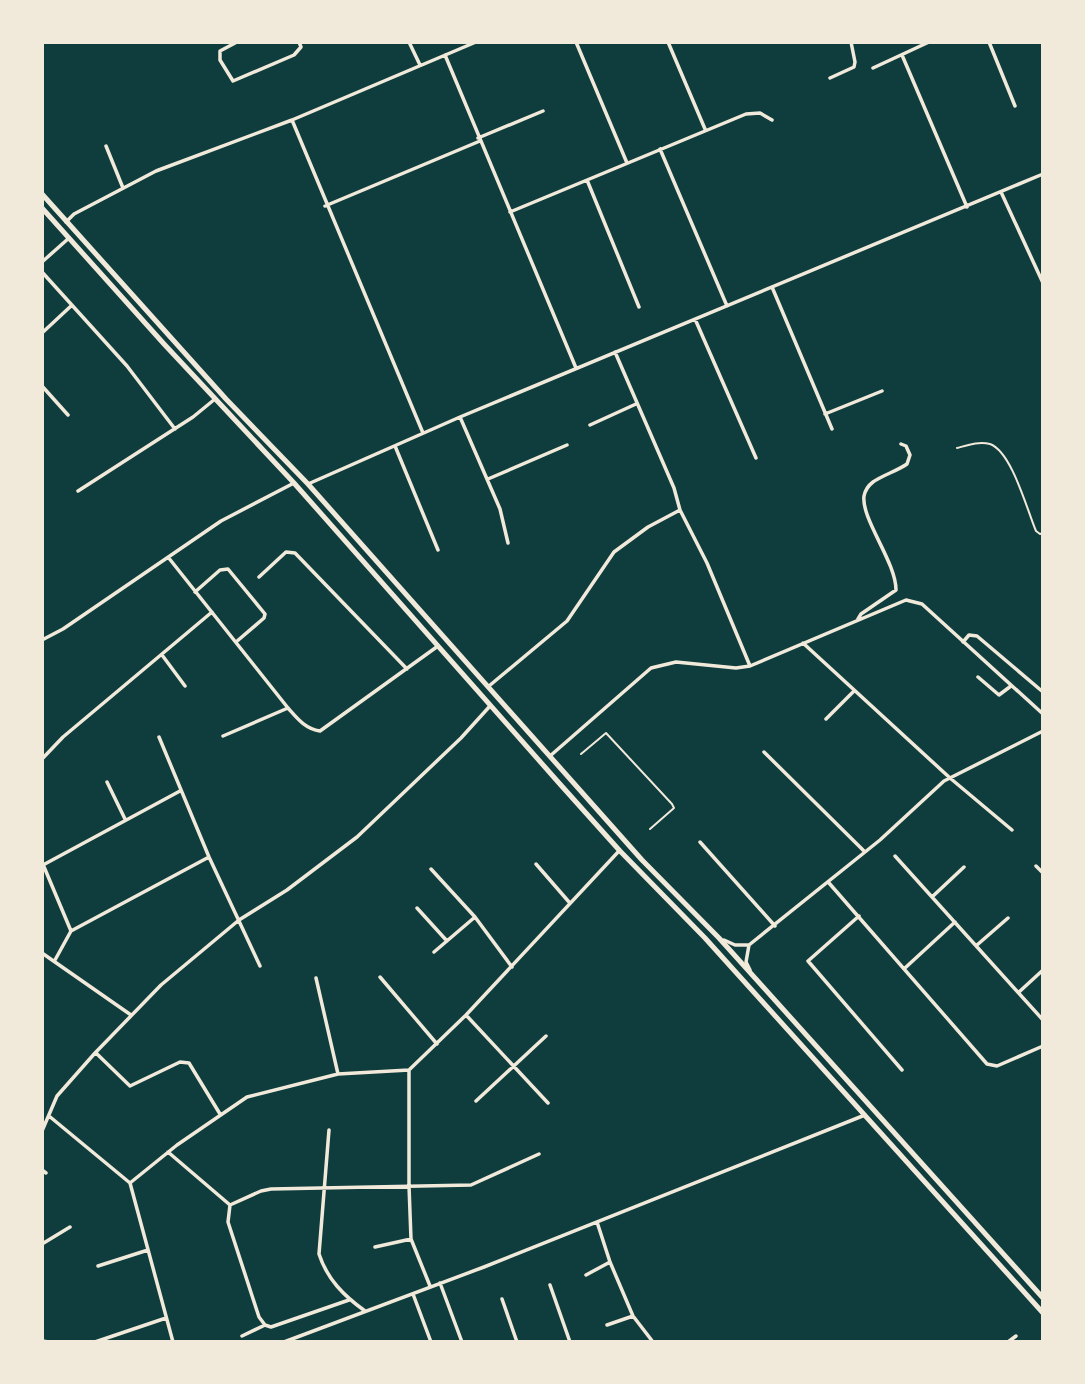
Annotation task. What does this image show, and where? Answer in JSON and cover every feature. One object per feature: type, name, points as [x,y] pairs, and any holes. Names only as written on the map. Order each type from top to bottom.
[{"type":"highway","points":[[42,194],[226,399],[309,484],[642,860],[719,938],[1043,1297]]},
{"type":"highway","points":[[42,208],[293,483],[620,851],[705,938],[1043,1314]]},
{"type":"street","points":[[237,42],[220,51],[220,60],[233,81],[294,55],[301,47],[299,42]]},
{"type":"street","points":[[409,42],[420,65]]},
{"type":"street","points":[[66,222],[74,214],[156,171],[292,120],[476,42]]},
{"type":"street","points":[[576,42],[626,163]]},
{"type":"street","points":[[668,42],[705,129]]},
{"type":"street","points":[[830,78],[854,67],[851,42]]},
{"type":"street","points":[[873,68],[929,42]]},
{"type":"street","points":[[989,42],[1015,106]]},
{"type":"street","points":[[445,55],[576,368]]},
{"type":"street","points":[[902,55],[967,207]]},
{"type":"street","points":[[326,206],[543,111]]},
{"type":"street","points":[[510,212],[705,129],[755,112],[772,120]]},
{"type":"street","points":[[292,120],[423,433]]},
{"type":"street","points":[[106,146],[123,188]]},
{"type":"street","points":[[660,149],[727,306]]},
{"type":"street","points":[[309,484],[576,368],[1043,174]]},
{"type":"street","points":[[587,180],[639,307]]},
{"type":"street","points":[[1001,192],[1043,283]]},
{"type":"street","points":[[42,262],[69,238]]},
{"type":"street","points":[[42,272],[127,366],[175,429]]},
{"type":"street","points":[[772,287],[832,429]]},
{"type":"street","points":[[42,333],[72,305]]},
{"type":"street","points":[[695,319],[757,458]]},
{"type":"street","points":[[615,352],[674,488],[680,510],[708,563],[750,666]]},
{"type":"street","points":[[42,386],[68,415]]},
{"type":"street","points":[[825,414],[882,391]]},
{"type":"street","points":[[78,491],[175,429],[215,399]]},
{"type":"street","points":[[590,425],[636,404]]},
{"type":"street","points":[[460,417],[488,479],[505,525],[508,543]]},
{"type":"street","points":[[858,621],[861,614],[896,590],[894,575],[878,540],[864,497],[873,482],[907,464],[910,455],[906,446],[901,444]]},
{"type":"street","points":[[488,479],[568,445]]},
{"type":"street","points":[[395,446],[438,550]]},
{"type":"street","points":[[42,639],[63,629],[221,521],[293,483]]},
{"type":"street","points":[[489,687],[567,621],[614,552],[648,527],[680,510]]},
{"type":"street","points":[[259,577],[286,552],[295,553],[407,669]]},
{"type":"street","points":[[168,557],[288,708],[307,728],[320,731],[438,646]]},
{"type":"street","points":[[195,592],[220,570],[228,569],[265,614],[264,618],[236,642]]},
{"type":"street","points":[[550,756],[651,668],[676,662],[736,668],[750,666],[906,600],[922,604],[1043,714]]},
{"type":"street","points":[[42,759],[63,737],[212,612]]},
{"type":"street","points":[[964,642],[969,635],[977,636],[1043,692]]},
{"type":"street","points":[[803,643],[950,778],[1012,830]]},
{"type":"street","points":[[162,655],[186,686]]},
{"type":"street","points":[[978,677],[999,695],[1011,685]]},
{"type":"street","points":[[826,719],[854,691]]},
{"type":"street","points":[[42,1131],[57,1096],[161,985],[239,920],[287,890],[357,837],[461,738],[490,706]]},
{"type":"street","points":[[223,736],[288,708]]},
{"type":"street","points":[[719,938],[735,945],[748,945],[829,883],[950,778],[1043,731]]},
{"type":"street","points":[[159,737],[209,857],[260,966]]},
{"type":"street","points":[[764,752],[865,851]]},
{"type":"street","points":[[107,782],[125,819]]},
{"type":"street","points":[[71,930],[43,864],[181,791]]},
{"type":"street","points":[[700,842],[775,926]]},
{"type":"street","points":[[130,1183],[168,1152],[247,1097],[338,1074],[409,1070],[466,1015],[569,902],[620,851]]},
{"type":"street","points":[[895,856],[1043,1020]]},
{"type":"street","points":[[55,960],[71,930],[209,857]]},
{"type":"street","points":[[536,864],[569,902]]},
{"type":"street","points":[[1036,866],[1043,873]]},
{"type":"street","points":[[932,897],[964,867]]},
{"type":"street","points":[[431,869],[475,917],[512,967]]},
{"type":"street","points":[[829,883],[987,1064],[997,1066],[1043,1046]]},
{"type":"street","points":[[417,908],[447,941]]},
{"type":"street","points":[[859,916],[808,961],[902,1070]]},
{"type":"street","points":[[434,952],[475,917]]},
{"type":"street","points":[[978,945],[1008,918]]},
{"type":"street","points":[[905,968],[955,922]]},
{"type":"street","points":[[748,945],[746,962],[756,980]]},
{"type":"street","points":[[42,953],[131,1015]]},
{"type":"street","points":[[1019,992],[1043,970]]},
{"type":"street","points":[[380,977],[437,1044]]},
{"type":"street","points":[[316,978],[338,1074]]},
{"type":"street","points":[[466,1015],[548,1103]]},
{"type":"street","points":[[477,1101],[546,1037]]},
{"type":"street","points":[[95,1053],[130,1086],[180,1062],[190,1063],[220,1114]]},
{"type":"street","points":[[409,1070],[411,1239],[430,1286]]},
{"type":"street","points":[[284,1342],[413,1294],[866,1115]]},
{"type":"street","points":[[49,1116],[130,1183],[173,1342]]},
{"type":"street","points":[[329,1130],[319,1254],[324,1272],[349,1300],[365,1311]]},
{"type":"street","points":[[168,1152],[230,1205]]},
{"type":"street","points":[[230,1205],[261,1191],[471,1185],[539,1154]]},
{"type":"street","points":[[230,1205],[228,1222],[264,1325]]},
{"type":"street","points":[[597,1222],[610,1262],[633,1316],[653,1342]]},
{"type":"street","points":[[42,1244],[70,1227]]},
{"type":"street","points":[[375,1248],[411,1239]]},
{"type":"street","points":[[98,1266],[148,1250]]},
{"type":"street","points":[[586,1275],[610,1262]]},
{"type":"street","points":[[440,1283],[462,1342]]},
{"type":"street","points":[[550,1285],[570,1342]]},
{"type":"street","points":[[413,1294],[431,1342]]},
{"type":"street","points":[[502,1299],[517,1342]]},
{"type":"street","points":[[242,1336],[264,1325],[271,1327],[349,1300]]},
{"type":"street","points":[[607,1325],[633,1316]]},
{"type":"street","points":[[95,1342],[167,1318]]},
{"type":"street","points":[[1008,1342],[1016,1336]]},
{"type":"street","points":[[42,1341],[49,1342]]},
{"type":"lane","points":[[957,448],[977,443],[991,445],[1003,453],[1036,531],[1043,533]]},
{"type":"lane","points":[[581,754],[606,733],[663,794],[674,808],[650,829]]}]
